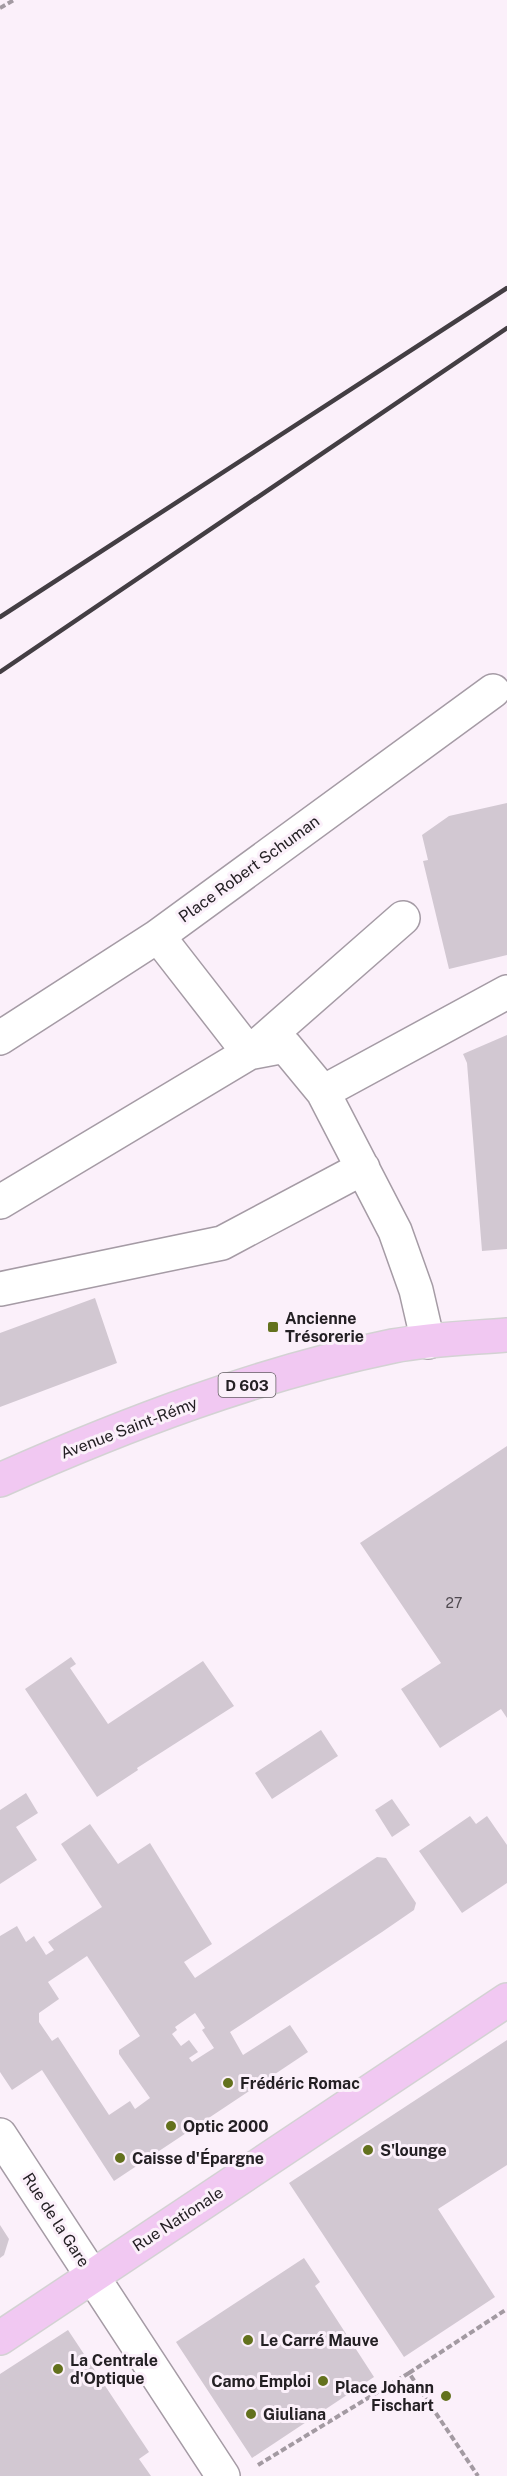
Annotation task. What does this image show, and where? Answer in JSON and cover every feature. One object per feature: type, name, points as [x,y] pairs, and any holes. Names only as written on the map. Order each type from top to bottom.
[{"type":"main road","name":"Avenue Saint-Rémy","points":[[0,1480],[93,1438],[273,1376],[395,1346],[507,1335]]},
{"type":"main road","name":"Rue Nationale","points":[[0,2338],[507,2000]]},
{"type":"street","name":"Place Robert Schuman","points":[[0,1038],[158,936],[493,691]]},
{"type":"street","points":[[0,1202],[249,1053],[403,918]]},
{"type":"street","points":[[158,936],[249,1053]]},
{"type":"street","points":[[323,1092],[507,992]]},
{"type":"street","points":[[249,1053],[285,1046],[323,1092],[395,1231],[416,1290],[428,1342]]},
{"type":"street","points":[[0,1289],[222,1244],[363,1168]]},
{"type":"street","name":"Rue de la Gare","points":[[0,2134],[92,2276],[236,2473]]},
{"type":"path","points":[[0,8],[14,0]]},
{"type":"path","points":[[236,2473],[409,2373],[507,2309]]},
{"type":"path","points":[[409,2373],[478,2476]]},
{"type":"building","points":[[507,803],[507,955],[449,969],[423,861],[428,860],[422,835],[449,816]]},
{"type":"building","points":[[507,1035],[507,1249],[482,1251],[467,1063],[463,1054]]},
{"type":"building","points":[[95,1298],[117,1363],[0,1407],[0,1333]]},
{"type":"building","points":[[507,1446],[507,1718],[501,1709],[440,1748],[401,1689],[441,1663],[360,1543]]},
{"type":"building","points":[[71,1657],[76,1664],[70,1668],[108,1724],[203,1661],[234,1706],[137,1768],[138,1770],[97,1797],[25,1689]]},
{"type":"building","points":[[321,1730],[338,1756],[272,1799],[255,1773]]},
{"type":"building","points":[[26,1793],[38,1813],[16,1827],[37,1860],[0,1884],[0,1810]]},
{"type":"building","points":[[392,1799],[410,1825],[392,1837],[375,1810]]},
{"type":"building","points":[[470,1816],[476,1824],[487,1816],[507,1845],[507,1883],[462,1913],[419,1851]]},
{"type":"building","points":[[90,1824],[118,1864],[150,1843],[212,1944],[184,1962],[195,1978],[377,1857],[386,1858],[416,1903],[414,1910],[230,2032],[243,2055],[290,2025],[308,2052],[114,2181],[42,2070],[12,2090],[0,2072],[0,1936],[17,1926],[26,1942],[34,1936],[46,1955],[54,1950],[48,1942],[102,1907],[61,1844]],"holes":[[[87,1956],[140,2036],[119,2050],[119,2054],[150,2098],[135,2109],[130,2101],[109,2115],[58,2037],[52,2041],[39,2022],[39,2013],[59,1999],[48,1982]],[[195,2013],[205,2028],[202,2030],[214,2048],[192,2062],[189,2058],[198,2052],[189,2040],[181,2046],[172,2034],[177,2030],[175,2027]]]},
{"type":"building","points":[[507,2040],[507,2165],[438,2209],[495,2297],[404,2357],[289,2183]]},
{"type":"building","points":[[0,2225],[9,2239],[4,2255],[0,2258]]},
{"type":"building","points":[[304,2258],[320,2282],[315,2286],[374,2377],[252,2458],[176,2342]]},
{"type":"building","points":[[68,2330],[149,2452],[139,2459],[151,2476],[0,2476],[0,2374]]},
{"type":"railway","points":[[0,617],[507,288]]},
{"type":"railway","points":[[0,672],[507,328]]},
{"type":"place","name":"Ancienne Trésorerie","points":[[273,1327]]},
{"type":"place","name":"Frédéric Romac","points":[[228,2083]]},
{"type":"place","name":"Optic 2000","points":[[171,2126]]},
{"type":"place","name":"S'lounge","points":[[368,2150]]},
{"type":"place","name":"Caisse d'Épargne","points":[[120,2158]]},
{"type":"place","name":"Le Carré Mauve","points":[[248,2340]]},
{"type":"place","name":"La Centrale d'Optique","points":[[58,2369]]},
{"type":"place","name":"Camo Emploi","points":[[323,2381]]},
{"type":"place","name":"Place Johann Fischart","points":[[446,2396]]},
{"type":"place","name":"Giuliana","points":[[251,2414]]}]
